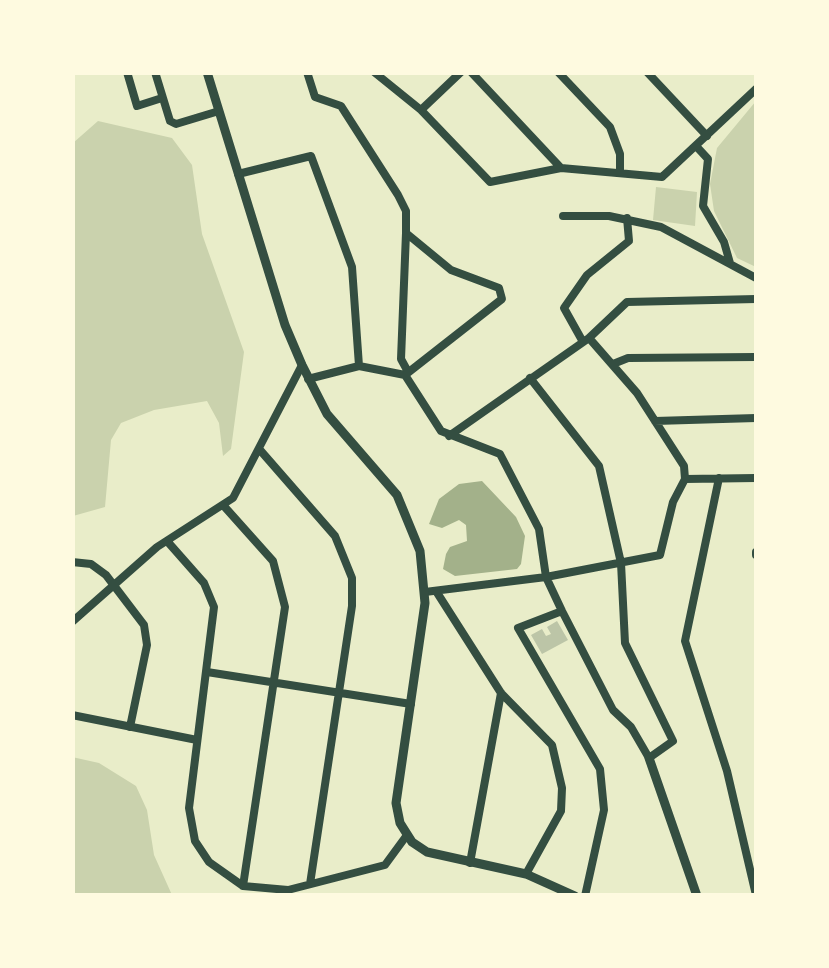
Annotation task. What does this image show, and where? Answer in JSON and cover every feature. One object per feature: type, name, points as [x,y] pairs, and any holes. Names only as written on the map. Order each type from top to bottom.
[{"type":"street","points":[[127,72],[137,106],[162,98]]},
{"type":"street","points":[[155,72],[170,121],[176,124],[219,111]]},
{"type":"street","points":[[207,72],[285,324],[308,378],[327,414],[381,474],[408,516],[430,591],[501,693],[552,745],[562,788],[561,811],[526,874]]},
{"type":"street","points":[[307,72],[314,97],[341,106],[406,211],[401,358],[406,372],[434,424],[448,436],[492,449],[508,462],[539,529],[546,577],[562,611],[613,710],[650,758],[697,896]]},
{"type":"street","points":[[374,72],[420,110],[490,182],[561,168],[662,177],[756,89]]},
{"type":"street","points":[[420,110],[461,72]]},
{"type":"street","points":[[471,72],[561,168]]},
{"type":"street","points":[[558,72],[610,128],[618,144],[620,173]]},
{"type":"street","points":[[648,72],[707,136]]},
{"type":"street","points":[[696,146],[708,159],[703,206],[724,242],[730,262]]},
{"type":"street","points":[[238,174],[311,156],[352,268],[359,366]]},
{"type":"street","points":[[563,216],[627,218],[672,231],[756,278]]},
{"type":"street","points":[[430,591],[546,577],[660,555],[672,506],[685,479],[684,466],[613,364],[586,340],[564,308],[586,276],[629,241],[627,218]]},
{"type":"street","points":[[308,378],[359,366],[406,372],[502,299],[499,288],[452,270],[406,234]]},
{"type":"street","points":[[448,436],[586,340],[627,302],[756,299]]},
{"type":"street","points":[[613,364],[628,358],[756,357]]},
{"type":"street","points":[[72,622],[167,541],[242,488],[302,365]]},
{"type":"street","points":[[530,378],[599,466],[621,563],[624,643],[674,740],[650,758]]},
{"type":"street","points":[[655,421],[756,418]]},
{"type":"street","points":[[260,450],[330,528],[348,560],[353,596],[310,884]]},
{"type":"street","points":[[719,478],[685,641],[727,771],[756,895]]},
{"type":"street","points":[[685,479],[756,478]]},
{"type":"street","points":[[223,505],[262,545],[280,579],[285,607],[243,886]]},
{"type":"street","points":[[167,541],[212,598],[215,623],[189,808],[192,833],[209,862],[243,886],[277,891],[386,865],[407,835]]},
{"type":"street","points":[[72,562],[90,564],[114,584],[138,613],[146,638],[130,727]]},
{"type":"street","points":[[430,591],[396,803],[407,835],[427,852],[526,874],[575,896]]},
{"type":"street","points":[[562,611],[518,628],[600,769],[604,810],[584,896]]},
{"type":"street","points":[[208,672],[411,704]]},
{"type":"street","points":[[470,863],[501,693]]},
{"type":"street","points":[[72,715],[197,740]]},
{"type":"shaded area","points":[[756,101],[756,267],[737,258],[714,211],[710,184],[717,148]]},
{"type":"shaded area","points":[[98,121],[172,138],[192,165],[202,234],[244,352],[231,449],[223,456],[219,423],[207,401],[154,410],[121,423],[111,440],[105,507],[73,516],[73,143]]},
{"type":"shaded area","points":[[656,187],[697,192],[695,226],[653,220]]},
{"type":"shaded area","points":[[482,481],[516,517],[525,536],[521,564],[517,569],[455,576],[443,569],[446,554],[450,547],[467,541],[466,525],[459,520],[442,528],[429,524],[439,499],[459,484]]},
{"type":"shaded area","points":[[72,757],[99,763],[136,786],[147,810],[154,855],[172,895],[73,895]]},
{"type":"building","points":[[557,621],[568,640],[542,654],[531,635],[542,629],[546,636],[551,634],[547,627]]}]
